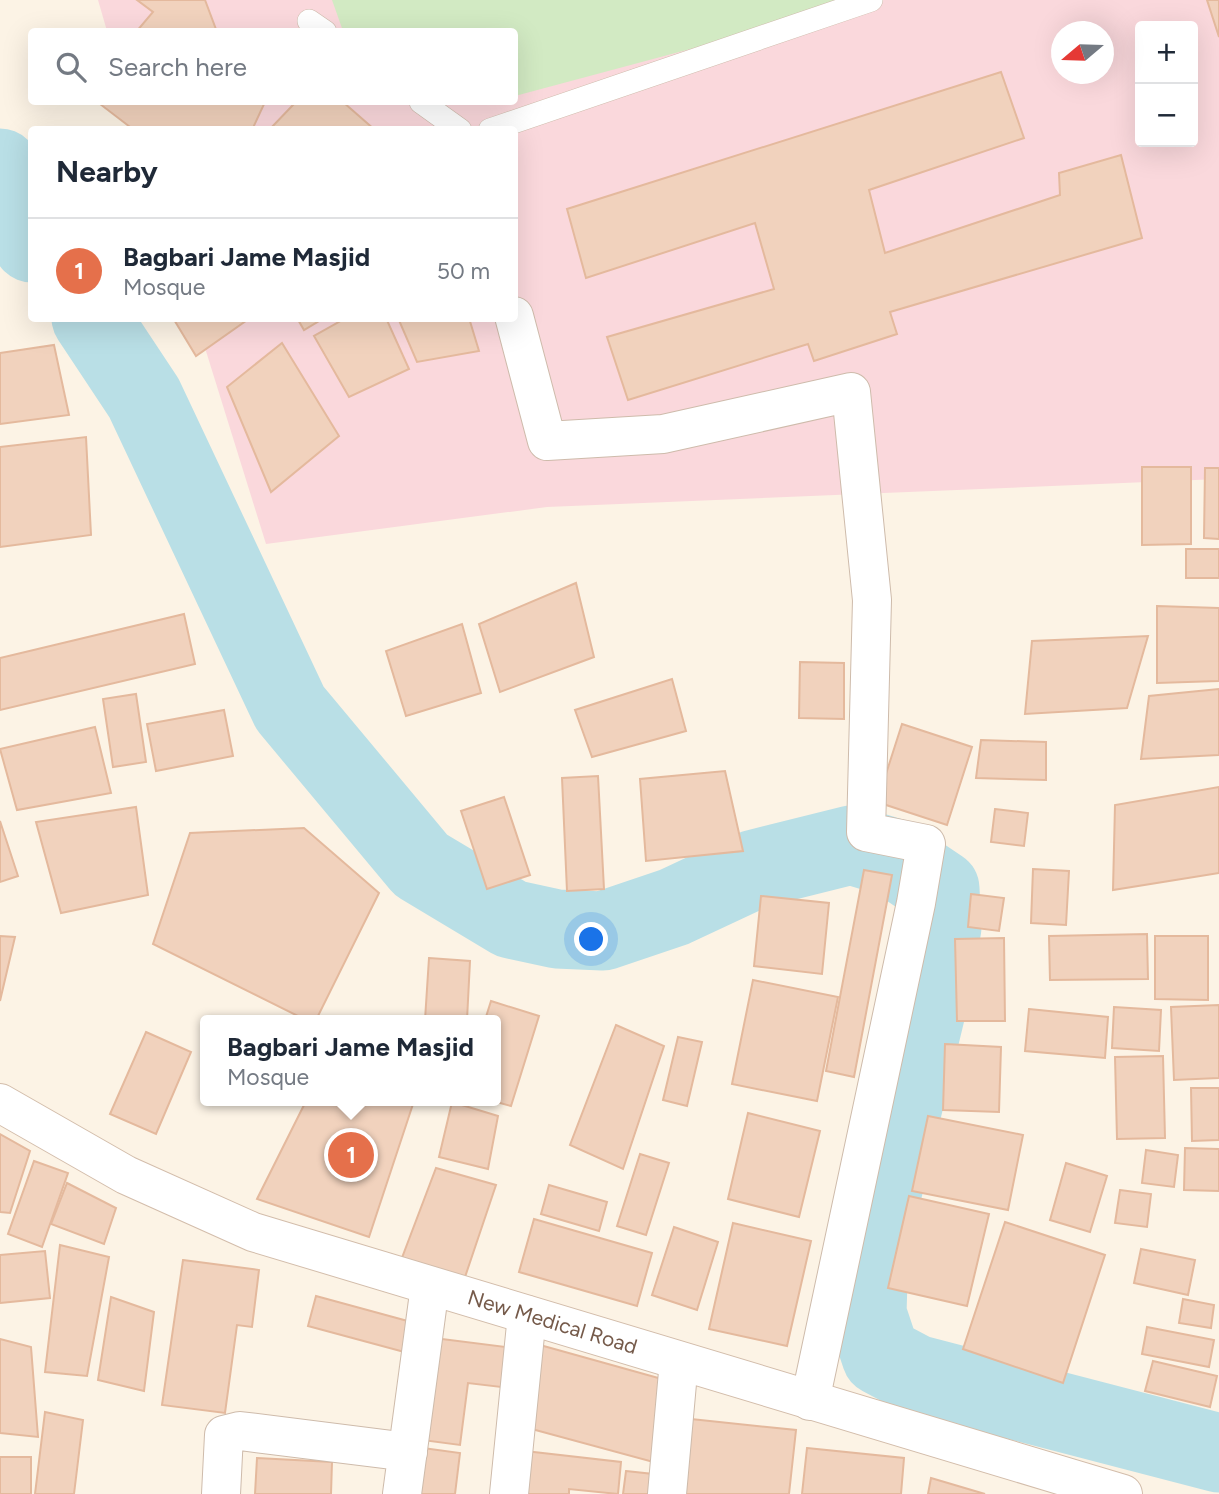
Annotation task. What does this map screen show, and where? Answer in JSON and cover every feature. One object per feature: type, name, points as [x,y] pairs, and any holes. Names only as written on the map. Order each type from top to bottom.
[{"type":"street","points":[[516,322],[547,441],[663,434],[851,392],[872,600],[866,832],[926,844],[916,903],[810,1401]]},
{"type":"street","name":"New Medical Road","points":[[0,1103],[127,1175],[253,1232],[810,1401],[878,1418],[1123,1494]]},
{"type":"street","points":[[402,1494],[430,1286]]},
{"type":"street","points":[[509,1494],[527,1315]]},
{"type":"street","points":[[667,1494],[679,1361]]},
{"type":"street","points":[[221,1494],[224,1435],[240,1431],[408,1452]]},
{"type":"lane","points":[[502,126],[871,0]]},
{"type":"lane","points":[[425,105],[454,126]]},
{"type":"shaded area","points":[[98,0],[1219,0],[1219,479],[547,507],[266,544],[197,322],[518,322],[518,126],[137,126],[130,105],[518,105],[518,28],[106,28]]},
{"type":"green space","points":[[332,0],[873,0],[518,95],[518,28],[342,28]]},
{"type":"building","points":[[137,0],[205,0],[216,28],[139,28],[153,12]]},
{"type":"building","points":[[1207,0],[1219,0],[1219,37]]},
{"type":"building","points":[[1001,72],[1024,138],[869,190],[885,253],[1060,195],[1059,173],[1121,155],[1142,238],[890,312],[897,334],[814,361],[808,344],[628,400],[607,337],[774,289],[755,223],[586,278],[567,209]]},
{"type":"building","points":[[101,105],[264,105],[254,126],[129,126]]},
{"type":"building","points":[[293,105],[346,105],[370,126],[273,126]]},
{"type":"building","points":[[175,322],[244,322],[196,356]]},
{"type":"building","points":[[299,322],[317,322],[304,330]]},
{"type":"building","points":[[339,322],[388,322],[409,369],[349,397],[314,336]]},
{"type":"building","points":[[400,322],[470,322],[479,351],[417,362]]},
{"type":"building","points":[[282,343],[339,436],[271,492],[227,387]]},
{"type":"building","points":[[54,345],[69,415],[0,424],[0,353]]},
{"type":"building","points":[[86,437],[91,535],[0,547],[0,447]]},
{"type":"building","points":[[1142,467],[1191,467],[1191,544],[1142,545]]},
{"type":"building","points":[[1205,468],[1219,468],[1219,539],[1204,538]]},
{"type":"building","points":[[1186,549],[1219,549],[1219,578],[1186,578]]},
{"type":"building","points":[[576,583],[594,657],[500,692],[479,624]]},
{"type":"building","points":[[1157,606],[1219,608],[1219,681],[1157,683]]},
{"type":"building","points":[[184,614],[195,664],[0,710],[0,658]]},
{"type":"building","points":[[462,624],[481,693],[406,716],[386,651]]},
{"type":"building","points":[[1148,636],[1127,708],[1025,714],[1032,641]]},
{"type":"building","points":[[800,662],[844,663],[844,719],[799,718]]},
{"type":"building","points":[[672,679],[686,731],[592,757],[575,710]]},
{"type":"building","points":[[1219,689],[1219,755],[1141,759],[1149,696]]},
{"type":"building","points":[[136,694],[146,762],[113,767],[103,699]]},
{"type":"building","points":[[224,710],[233,756],[156,771],[147,724]]},
{"type":"building","points":[[902,724],[972,747],[947,825],[877,802]]},
{"type":"building","points":[[95,727],[111,793],[17,810],[0,749]]},
{"type":"building","points":[[981,740],[1046,742],[1046,780],[976,778]]},
{"type":"building","points":[[725,771],[743,851],[646,861],[640,779]]},
{"type":"building","points":[[598,776],[604,889],[567,891],[562,778]]},
{"type":"building","points":[[1219,787],[1219,873],[1113,890],[1115,805]]},
{"type":"building","points":[[504,797],[530,875],[487,889],[461,811]]},
{"type":"building","points":[[136,807],[148,895],[61,913],[36,822]]},
{"type":"building","points":[[995,809],[1028,813],[1024,846],[991,842]]},
{"type":"building","points":[[0,821],[18,876],[0,882]]},
{"type":"building","points":[[304,828],[379,893],[318,1015],[296,1015],[153,944],[190,833]]},
{"type":"building","points":[[1033,869],[1069,871],[1066,925],[1031,923]]},
{"type":"building","points":[[864,870],[892,875],[854,1077],[826,1071]]},
{"type":"building","points":[[971,894],[1004,898],[999,931],[968,927]]},
{"type":"building","points":[[761,896],[829,903],[822,974],[754,966]]},
{"type":"building","points":[[1147,934],[1148,979],[1050,980],[1049,936]]},
{"type":"building","points":[[0,936],[15,937],[0,1001]]},
{"type":"building","points":[[1155,936],[1208,936],[1208,1000],[1155,999]]},
{"type":"building","points":[[1004,938],[1005,1021],[957,1021],[955,939]]},
{"type":"building","points":[[429,958],[470,961],[467,1015],[425,1015]]},
{"type":"building","points":[[753,980],[838,997],[817,1101],[732,1084]]},
{"type":"building","points":[[491,1001],[539,1016],[511,1106],[501,1103],[501,1015],[487,1015]]},
{"type":"building","points":[[1219,1005],[1219,1078],[1174,1080],[1171,1007]]},
{"type":"building","points":[[1114,1007],[1161,1010],[1159,1051],[1112,1048]]},
{"type":"building","points":[[1029,1009],[1108,1017],[1105,1058],[1025,1051]]},
{"type":"building","points":[[616,1025],[664,1046],[623,1169],[570,1145]]},
{"type":"building","points":[[146,1032],[191,1052],[156,1134],[110,1114]]},
{"type":"building","points":[[678,1037],[702,1042],[687,1106],[663,1100]]},
{"type":"building","points":[[945,1044],[1001,1047],[999,1112],[943,1110]]},
{"type":"building","points":[[1163,1056],[1165,1138],[1117,1139],[1115,1057]]},
{"type":"building","points":[[1191,1088],[1219,1088],[1219,1140],[1192,1141]]},
{"type":"building","points":[[304,1106],[412,1106],[369,1237],[257,1199]]},
{"type":"building","points":[[451,1106],[465,1106],[498,1116],[488,1169],[439,1157]]},
{"type":"building","points":[[748,1113],[820,1131],[799,1217],[728,1199]]},
{"type":"building","points":[[928,1116],[1023,1135],[1008,1210],[912,1191]]},
{"type":"building","points":[[0,1134],[30,1151],[10,1213],[0,1212]]},
{"type":"building","points":[[1185,1148],[1219,1149],[1219,1191],[1184,1190]]},
{"type":"building","points":[[1146,1150],[1178,1155],[1174,1187],[1142,1183]]},
{"type":"building","points":[[640,1154],[669,1163],[646,1235],[617,1226]]},
{"type":"building","points":[[34,1161],[68,1173],[42,1247],[8,1234]]},
{"type":"building","points":[[1066,1163],[1107,1176],[1090,1232],[1050,1220]]},
{"type":"building","points":[[436,1168],[496,1185],[465,1277],[400,1263]]},
{"type":"building","points":[[67,1183],[116,1208],[104,1244],[51,1224]]},
{"type":"building","points":[[549,1185],[607,1202],[599,1231],[541,1214]]},
{"type":"building","points":[[1120,1190],[1151,1194],[1147,1227],[1115,1223]]},
{"type":"building","points":[[909,1196],[989,1214],[967,1306],[888,1288]]},
{"type":"building","points":[[534,1219],[652,1253],[637,1306],[519,1272]]},
{"type":"building","points":[[1005,1222],[1105,1255],[1063,1383],[963,1349]]},
{"type":"building","points":[[733,1223],[811,1241],[787,1346],[709,1329]]},
{"type":"building","points":[[674,1227],[718,1242],[697,1310],[652,1295]]},
{"type":"building","points":[[60,1245],[109,1257],[87,1376],[45,1372]]},
{"type":"building","points":[[1141,1249],[1195,1260],[1188,1295],[1134,1283]]},
{"type":"building","points":[[45,1251],[50,1298],[0,1303],[0,1255]]},
{"type":"building","points":[[183,1260],[259,1270],[252,1327],[237,1325],[225,1413],[162,1405]]},
{"type":"building","points":[[316,1296],[415,1323],[408,1353],[308,1326]]},
{"type":"building","points":[[111,1297],[154,1312],[144,1391],[98,1380]]},
{"type":"building","points":[[1183,1299],[1214,1305],[1211,1328],[1179,1323]]},
{"type":"building","points":[[1147,1327],[1214,1340],[1209,1367],[1142,1354]]},
{"type":"building","points":[[434,1338],[506,1347],[501,1387],[468,1383],[460,1445],[422,1440]]},
{"type":"building","points":[[0,1339],[31,1347],[38,1437],[0,1433]]},
{"type":"building","points":[[540,1345],[662,1379],[657,1463],[528,1428]]},
{"type":"building","points":[[1153,1361],[1217,1376],[1210,1407],[1145,1391]]},
{"type":"building","points":[[45,1412],[83,1420],[74,1494],[35,1494]]},
{"type":"building","points":[[691,1419],[796,1430],[789,1494],[683,1494]]},
{"type":"building","points":[[423,1448],[460,1453],[455,1494],[418,1494]]},
{"type":"building","points":[[807,1448],[904,1458],[901,1494],[802,1494]]},
{"type":"building","points":[[525,1451],[621,1462],[618,1494],[569,1489],[569,1494],[521,1494]]},
{"type":"building","points":[[0,1457],[31,1457],[31,1494],[0,1494]]},
{"type":"building","points":[[257,1458],[332,1462],[331,1494],[255,1494]]},
{"type":"building","points":[[626,1471],[662,1475],[660,1494],[623,1494]]},
{"type":"building","points":[[931,1478],[985,1494],[928,1494]]},
{"type":"waterway","points":[[0,168],[28,234]]},
{"type":"waterway","points":[[94,322],[144,398],[290,708],[421,865],[511,919],[557,929],[603,931],[674,907],[755,869],[851,845],[894,858],[940,889],[942,927],[933,982],[869,1247],[867,1314],[881,1356],[915,1374],[1219,1453]]},
{"type":"place","name":"Bagbari Jame Masjid","points":[[351,1155]]}]
